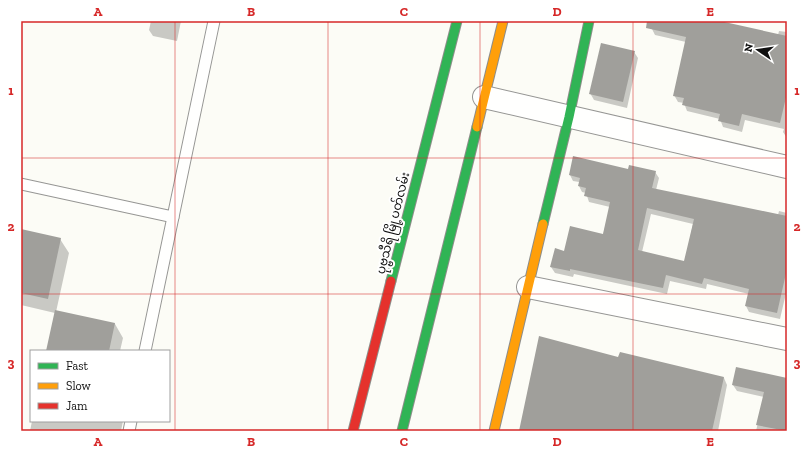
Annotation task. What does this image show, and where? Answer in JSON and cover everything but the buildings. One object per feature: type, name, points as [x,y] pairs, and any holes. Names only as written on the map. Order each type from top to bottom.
[{"type":"main road","name":"ပုဗ္ဗသီရိ မြို့ပတ်လမ်း","points":[[353,431],[457,21]]},
{"type":"main road","points":[[402,431],[503,21]]},
{"type":"main road","points":[[494,431],[569,117],[589,21]]},
{"type":"street","points":[[484,97],[787,167]]},
{"type":"street","points":[[528,287],[787,339]]},
{"type":"lane","points":[[146,350],[214,21]]},
{"type":"lane","points":[[21,184],[173,217]]},
{"type":"traffic: fast","points":[[391,281],[457,21]]},
{"type":"traffic: fast","points":[[543,224],[569,117],[589,21]]},
{"type":"traffic: fast","points":[[402,431],[477,127]]},
{"type":"traffic: slow","points":[[477,127],[503,21]]},
{"type":"traffic: slow","points":[[494,431],[543,224]]},
{"type":"traffic: jam","points":[[353,431],[391,281]]}]
